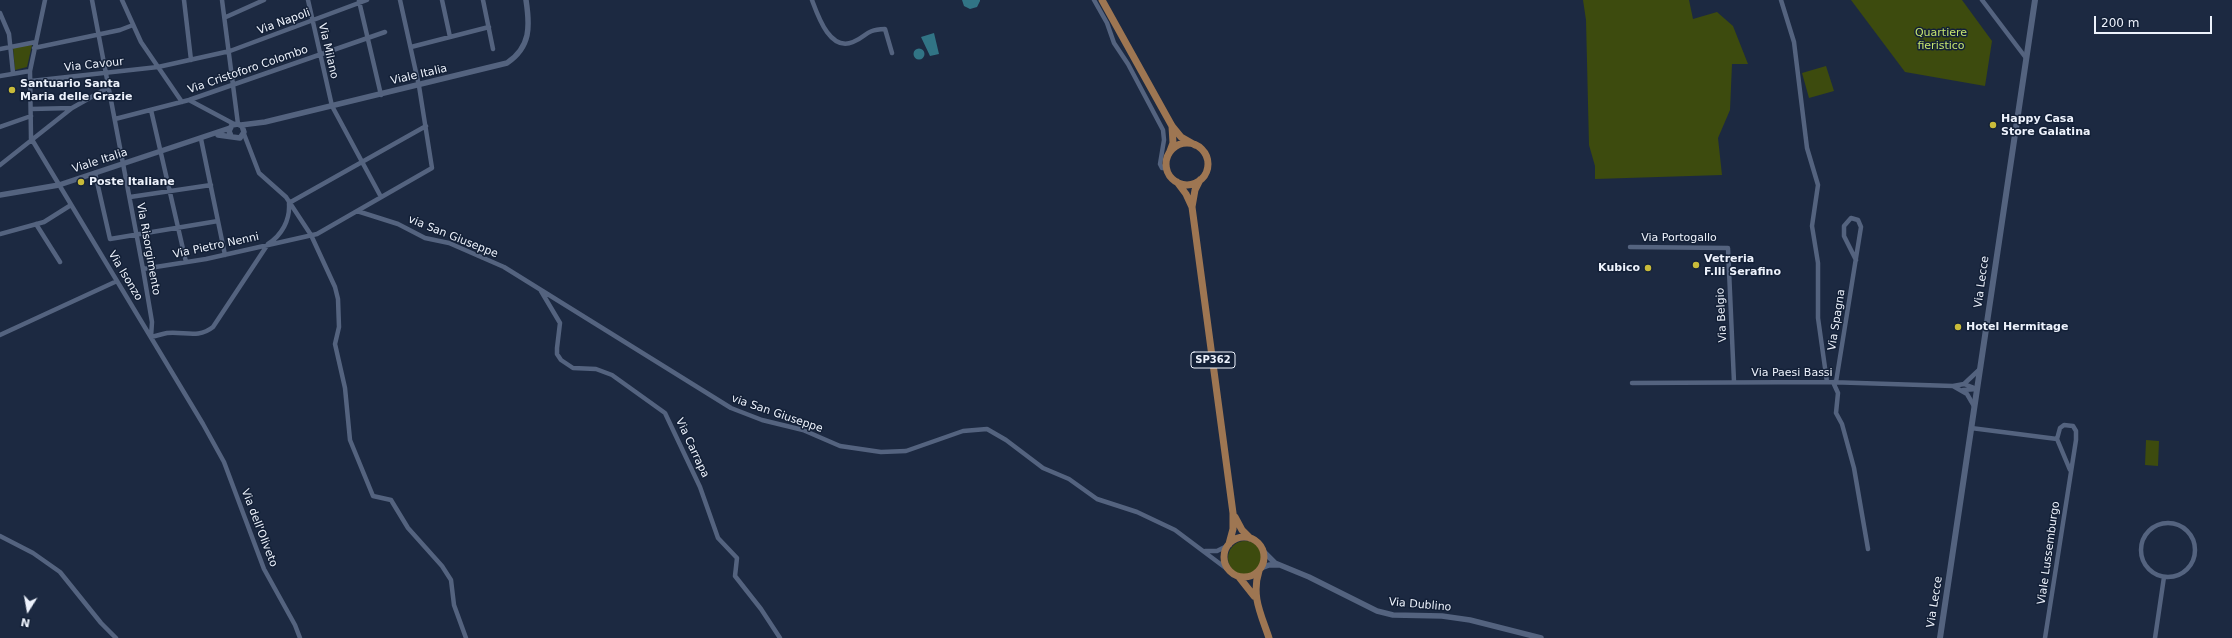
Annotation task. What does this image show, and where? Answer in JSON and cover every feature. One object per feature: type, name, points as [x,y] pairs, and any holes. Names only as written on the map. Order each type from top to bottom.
[{"type":"main road","name":"SP362","points":[[1102,0],[1172,126],[1181,137],[1195,145],[1205,154],[1207,161],[1205,174],[1195,190],[1192,207]]},
{"type":"main road","name":"Via Lecce","points":[[1940,638],[2035,0]]},
{"type":"main road","name":"SP362","points":[[1172,126],[1173,143],[1167,158],[1167,168],[1172,178],[1186,194],[1192,207],[1233,513],[1233,529],[1224,557],[1227,568],[1231,572]]},
{"type":"main road","points":[[1170,152],[1181,144],[1195,145]]},
{"type":"main road","points":[[1177,182],[1191,184],[1200,180]]},
{"type":"main road","name":"SP362","points":[[1233,513],[1242,530],[1261,546],[1264,552]]},
{"type":"main road","points":[[1228,545],[1239,538],[1250,538]]},
{"type":"main road","points":[[1264,552],[1254,588],[1256,600],[1269,638]]},
{"type":"main road","points":[[1239,577],[1250,576],[1260,569]]},
{"type":"main road","points":[[1231,572],[1239,577],[1249,588],[1256,600]]},
{"type":"street","points":[[31,138],[30,71],[45,0]]},
{"type":"street","name":"Via Risorgimento","points":[[92,0],[143,269],[152,322],[151,337]]},
{"type":"street","points":[[122,0],[133,25],[158,68],[182,102]]},
{"type":"street","points":[[184,0],[191,60]]},
{"type":"street","points":[[222,0],[226,17],[234,83],[236,125],[231,136]]},
{"type":"street","points":[[226,17],[264,0]]},
{"type":"street","name":"Via Milano","points":[[308,0],[332,106],[381,197]]},
{"type":"street","name":"Via Napoli","points":[[191,60],[230,51],[312,21],[359,1],[367,0]]},
{"type":"street","points":[[289,203],[426,126],[411,47],[400,0]]},
{"type":"street","points":[[442,0],[450,37]]},
{"type":"street","points":[[483,0],[494,49]]},
{"type":"street","name":"Viale Italia","points":[[0,195],[47,189],[162,152],[236,125],[265,122],[507,64],[516,58],[522,49],[530,29],[526,0]]},
{"type":"street","points":[[812,0],[824,27],[837,42],[846,44],[860,39],[866,33],[885,29],[892,53]]},
{"type":"street","points":[[1094,0],[1107,23],[1114,43],[1132,70],[1162,130],[1164,140],[1161,149],[1160,164],[1162,168],[1167,168]]},
{"type":"street","points":[[1781,0],[1794,42],[1807,148],[1818,185],[1812,226],[1818,263],[1818,318],[1827,382]]},
{"type":"street","points":[[1982,0],[2026,58]]},
{"type":"street","points":[[359,1],[381,95]]},
{"type":"street","points":[[0,14],[9,34],[13,73]]},
{"type":"street","points":[[34,48],[99,35],[133,25]]},
{"type":"street","points":[[411,47],[489,27]]},
{"type":"street","name":"Via Cristoforo Colombo","points":[[115,119],[189,100],[234,83],[385,32]]},
{"type":"street","points":[[0,49],[36,42]]},
{"type":"street","name":"Via Cavour","points":[[31,81],[158,68],[191,60]]},
{"type":"street","points":[[0,76],[30,71]]},
{"type":"street","points":[[0,165],[31,138],[72,108],[109,87]]},
{"type":"street","points":[[189,100],[236,125],[244,132],[259,173],[289,203],[311,235],[335,287],[338,299],[339,327],[335,344],[346,388],[349,428],[353,448],[373,496],[391,500],[408,528],[447,573],[453,586],[454,606],[466,638]]},
{"type":"street","points":[[31,109],[72,108]]},
{"type":"street","points":[[151,110],[171,191],[186,262]]},
{"type":"street","points":[[0,127],[31,116]]},
{"type":"street","name":"Viale Italia","points":[[203,138],[231,136],[238,138],[244,132],[265,122]]},
{"type":"street","name":"Via Pietro Nenni","points":[[143,269],[225,255],[311,235],[432,168],[426,126]]},
{"type":"street","name":"Via Isonzo","points":[[31,138],[203,424]]},
{"type":"street","points":[[203,138],[225,255]]},
{"type":"street","points":[[238,138],[244,142],[251,153]]},
{"type":"street","points":[[95,174],[110,239],[218,221]]},
{"type":"street","points":[[130,197],[211,184]]},
{"type":"street","points":[[151,337],[168,333],[195,334],[206,332],[213,327],[268,244],[277,238],[290,215],[289,203]]},
{"type":"street","points":[[0,234],[44,222],[71,205]]},
{"type":"street","name":"via San Giuseppe","points":[[358,210],[398,224],[425,238],[456,246],[504,267],[731,408],[762,420],[803,430],[840,446],[881,452],[906,451],[962,431],[987,429],[1006,440],[1043,468],[1069,479],[1084,492],[1097,499],[1164,524],[1175,530],[1231,572]]},
{"type":"street","name":"Via Spagna","points":[[1856,260],[1844,236],[1844,226],[1851,218],[1858,220],[1861,227],[1856,260],[1835,382],[1838,393],[1836,413],[1842,424],[1854,468],[1868,549]]},
{"type":"street","points":[[36,224],[60,262]]},
{"type":"street","name":"Via Portogallo","points":[[1630,247],[1728,248]]},
{"type":"street","name":"Via Belgio","points":[[1728,248],[1734,382]]},
{"type":"street","points":[[0,335],[117,281]]},
{"type":"street","name":"Via Carrapa","points":[[540,289],[560,323],[557,354],[561,360],[573,368],[596,369],[612,375],[665,413],[700,487],[718,538],[737,558],[735,576],[761,609],[780,638]]},
{"type":"street","points":[[1977,389],[1964,384],[1980,369]]},
{"type":"street","name":"Via Paesi Bassi","points":[[1632,383],[1835,382],[1953,386],[1964,384]]},
{"type":"street","name":"Via Paesi Bassi","points":[[1953,386],[1969,391],[1977,389]]},
{"type":"street","points":[[1961,389],[1967,394],[1974,406]]},
{"type":"street","name":"Via dell'Oliveto","points":[[203,424],[224,462],[264,569],[295,625],[300,638]]},
{"type":"street","name":"Viale Lussemburgo","points":[[2045,638],[2076,431],[2073,426],[2064,426],[2060,428],[2057,439]]},
{"type":"street","points":[[1971,428],[2057,439],[2070,470]]},
{"type":"street","points":[[2164,523],[2172,523],[2181,526],[2189,532],[2194,540],[2196,550],[2192,563],[2182,574],[2174,577],[2164,577],[2156,575],[2146,566],[2141,555],[2141,546],[2143,538],[2152,528],[2164,523]]},
{"type":"street","points":[[0,536],[33,553],[60,572],[116,638]]},
{"type":"street","points":[[1203,551],[1212,552],[1228,545]]},
{"type":"street","name":"Via Dublino","points":[[1264,552],[1275,563],[1377,611],[1393,615],[1442,616],[1470,620],[1541,638]]},
{"type":"street","name":"Via Dublino","points":[[1260,569],[1269,565],[1283,566]]},
{"type":"street","points":[[2155,638],[2164,577]]},
{"type":"green space","points":[[1583,0],[1689,0],[1693,19],[1717,12],[1733,26],[1748,64],[1732,64],[1730,110],[1718,138],[1722,175],[1595,179],[1595,166],[1589,145],[1586,20]]},
{"type":"green space","name":"Quartiere fieristico","points":[[1851,0],[1962,0],[1992,41],[1985,86],[1905,72]]},
{"type":"green space","points":[[32,45],[27,67],[15,70],[13,47]]},
{"type":"green space","points":[[1826,66],[1834,91],[1809,98],[1802,73]]},
{"type":"green space","points":[[2146,440],[2159,441],[2158,466],[2145,465]]},
{"type":"green space","points":[[1242,541],[1248,541],[1257,546],[1261,552],[1261,564],[1257,570],[1248,575],[1242,575],[1233,570],[1228,561],[1228,555],[1233,546]]},
{"type":"shaded area","points":[[962,0],[980,1],[977,7],[970,9],[964,6]]},
{"type":"shaded area","points":[[934,33],[939,54],[930,56],[921,37]]},
{"type":"shaded area","points":[[919,48],[923,50],[925,54],[923,58],[919,60],[915,58],[913,54],[915,50]]},
{"type":"place","name":"Santuario Santa Maria delle Grazie","points":[[12,90]]},
{"type":"place","name":"Happy Casa Store Galatina","points":[[1993,125]]},
{"type":"place","name":"Poste Italiane","points":[[81,182]]},
{"type":"place","name":"Vetreria F.lli Serafino","points":[[1696,265]]},
{"type":"place","name":"Kubico","points":[[1648,268]]},
{"type":"place","name":"Hotel Hermitage","points":[[1958,327]]}]
